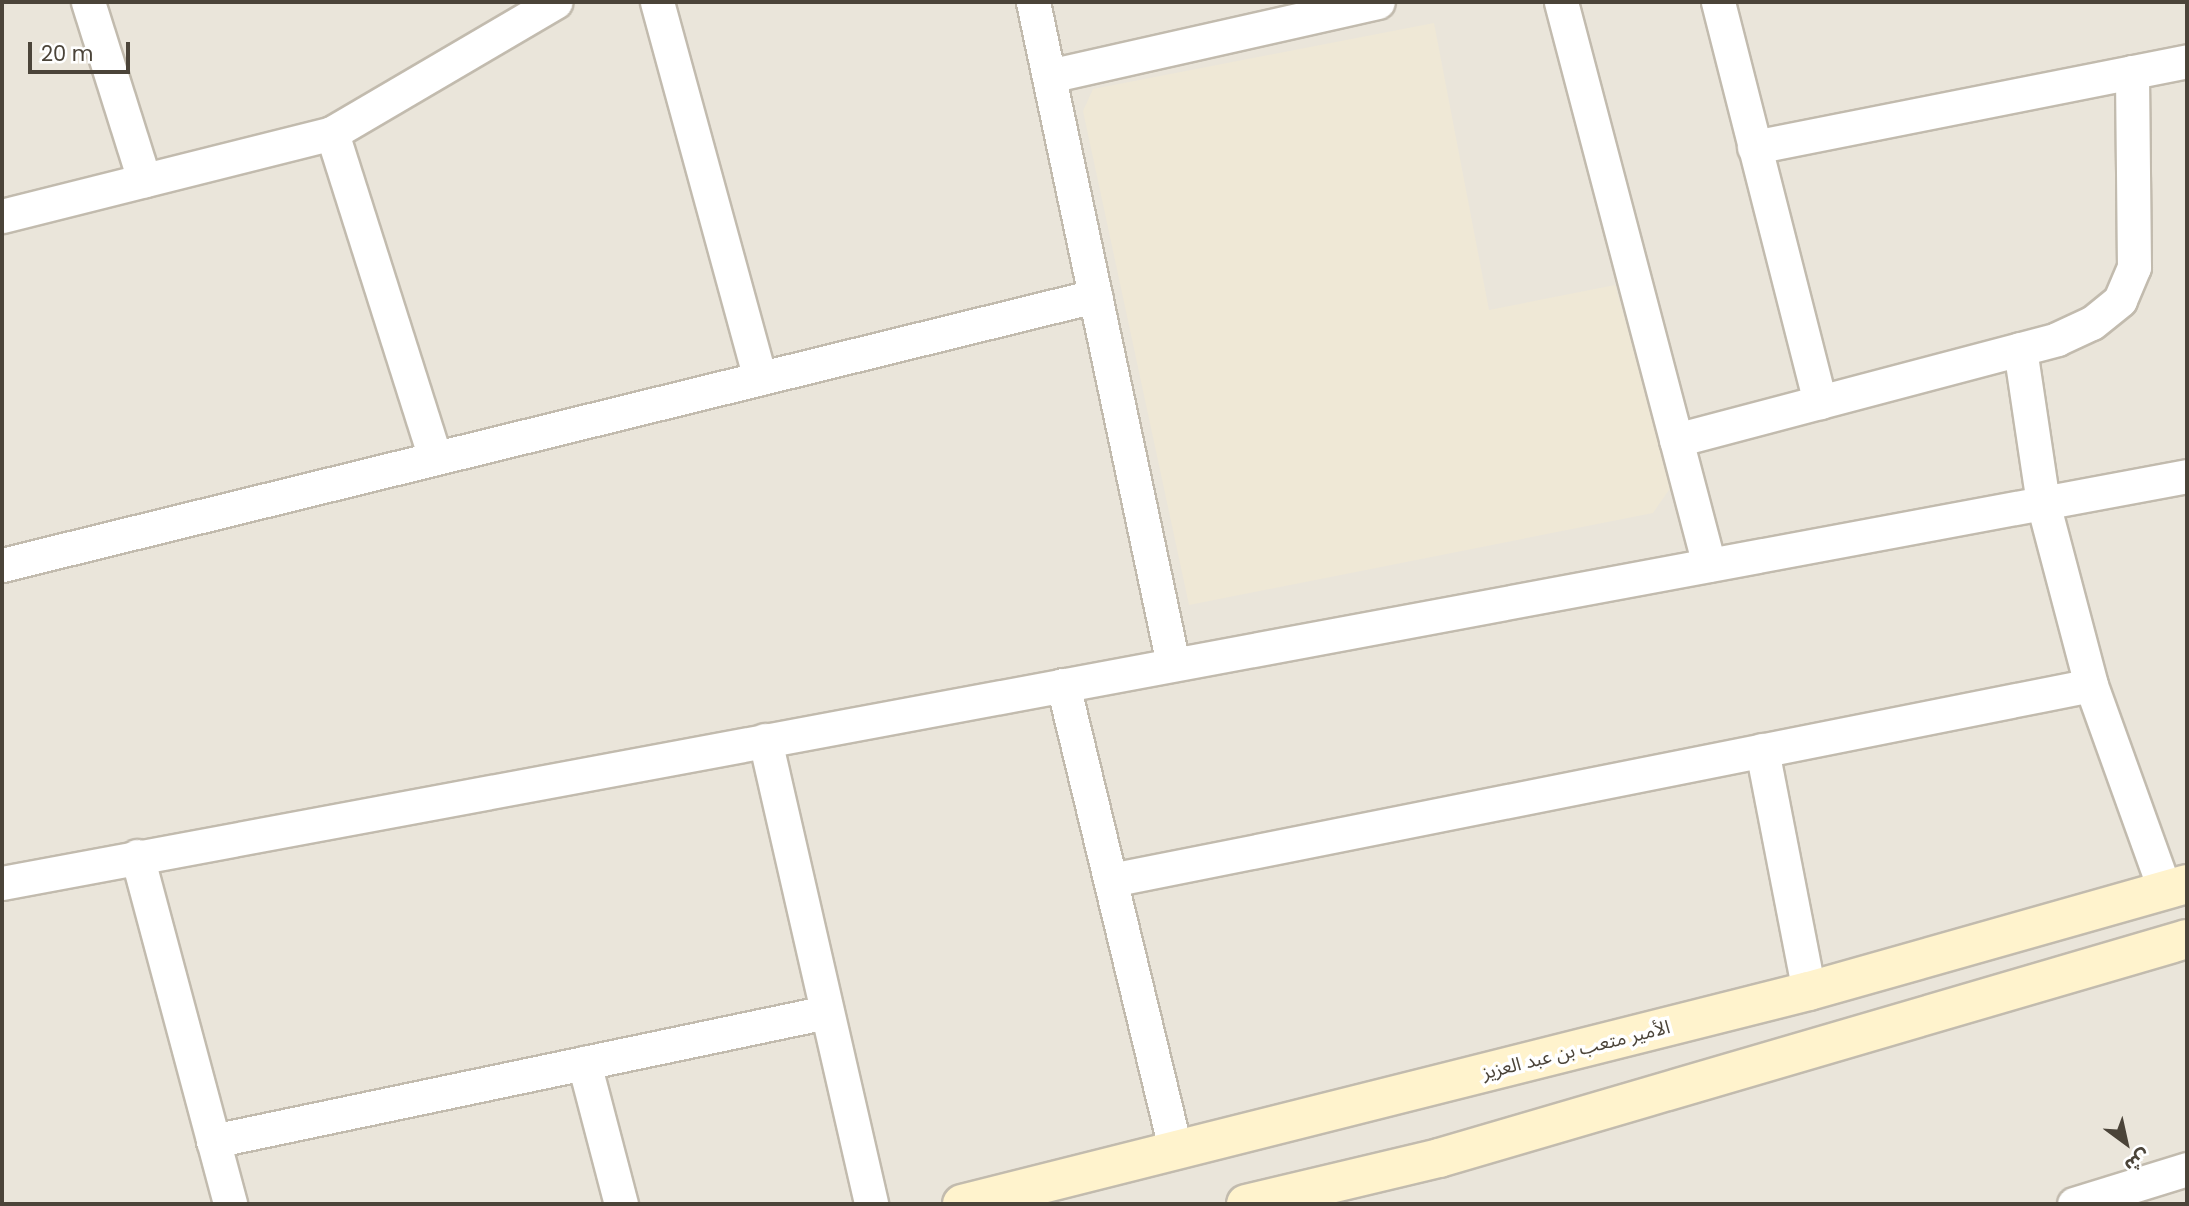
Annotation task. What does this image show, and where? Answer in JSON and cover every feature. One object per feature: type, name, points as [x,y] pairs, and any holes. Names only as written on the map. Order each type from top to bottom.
[{"type":"street","points":[[89,2],[144,180]]},
{"type":"street","points":[[2,216],[332,134],[555,2]]},
{"type":"street","points":[[657,2],[760,378]]},
{"type":"street","points":[[1033,2],[1173,664]]},
{"type":"street","points":[[1049,76],[1378,2]]},
{"type":"street","points":[[1561,2],[1709,565]]},
{"type":"street","points":[[1718,2],[1820,402]]},
{"type":"street","points":[[1754,147],[2187,61]]},
{"type":"street","points":[[1676,440],[2020,349],[2092,323],[2120,300],[2134,267],[2132,72]]},
{"type":"street","points":[[332,134],[435,458]]},
{"type":"street","points":[[2,565],[1095,296]]},
{"type":"street","points":[[2020,349],[2043,503],[2091,685],[2176,887]]},
{"type":"street","points":[[2,883],[2187,476]]},
{"type":"street","points":[[1063,685],[1176,1151]]},
{"type":"street","points":[[1111,880],[2091,685]]},
{"type":"street","points":[[765,740],[871,1204]]},
{"type":"street","points":[[1762,750],[1809,991]]},
{"type":"street","points":[[137,856],[230,1204]]},
{"type":"street","name":"الأمير متعب بن عبد العزيز","points":[[962,1204],[1809,991],[2176,887]]},
{"type":"street","points":[[1247,1204],[1439,1158],[2187,939]]},
{"type":"street","points":[[213,1141],[827,1012]]},
{"type":"street","points":[[584,1063],[621,1204]]},
{"type":"street","points":[[2074,1204],[2187,1170]]},
{"type":"shaded area","points":[[2,2],[2187,2],[2187,1204],[2,1204]]},
{"type":"shaded area","points":[[1434,23],[1489,310],[1615,285],[1673,484],[1653,513],[1189,605],[1083,111],[1093,89]]}]
